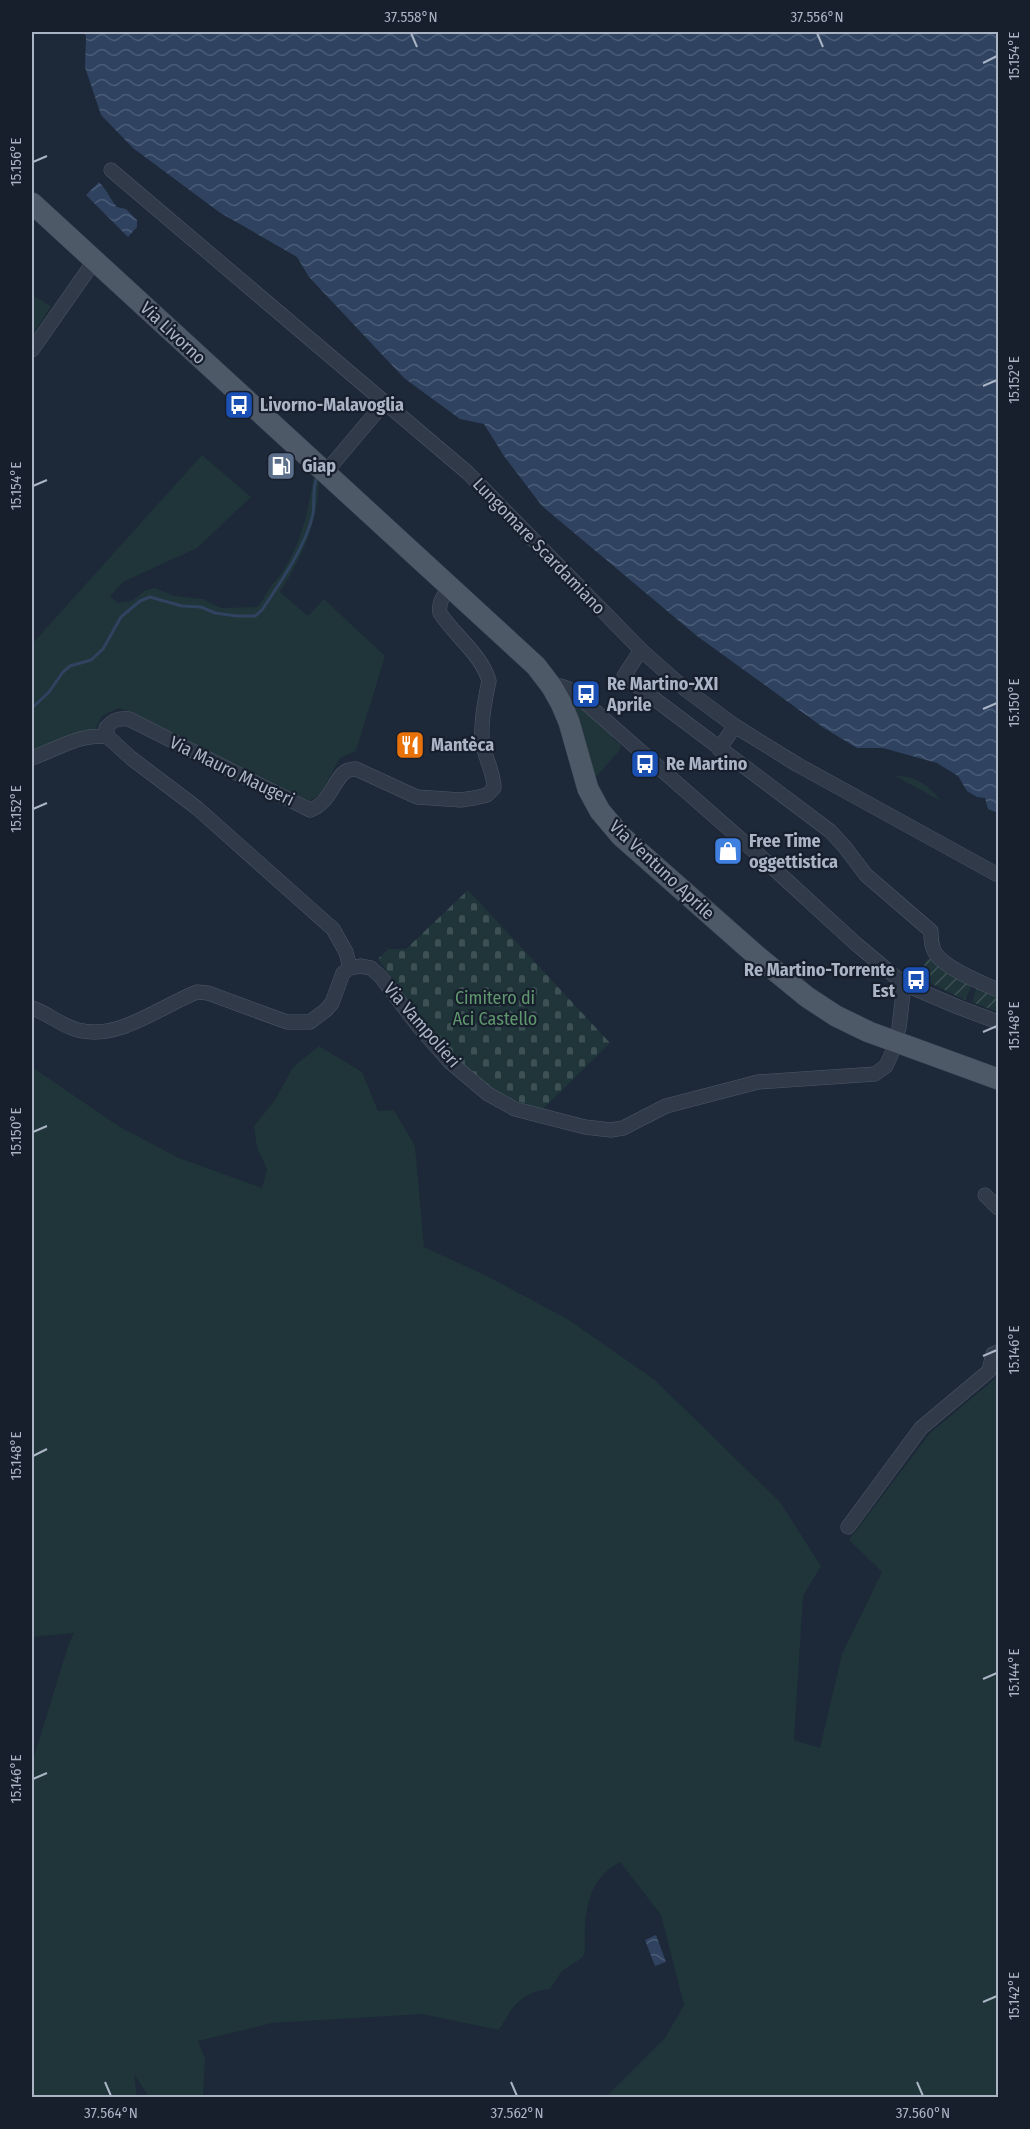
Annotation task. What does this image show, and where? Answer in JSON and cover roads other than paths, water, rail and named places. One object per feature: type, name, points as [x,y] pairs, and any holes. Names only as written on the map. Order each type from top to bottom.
[{"type":"main road","name":"Via Livorno","points":[[32,203],[320,468]]},
{"type":"main road","name":"Via Ventuno Aprile","points":[[320,468],[536,666],[552,687],[569,722],[588,789],[600,811],[621,836],[757,956],[807,997],[836,1016],[898,1035],[999,1079]]},
{"type":"street","name":"Lungomare Scardamiano","points":[[111,170],[468,473],[641,650],[685,689],[735,726],[798,765],[999,875]]},
{"type":"street","points":[[32,350],[95,260]]},
{"type":"street","points":[[320,468],[384,404]]},
{"type":"street","name":"Via Mauro Maugeri","points":[[350,968],[346,952],[333,929],[197,808],[131,758],[108,737],[106,728],[119,718],[129,720],[310,810],[319,807],[328,797],[342,773],[350,768],[417,797],[461,800],[487,795],[494,788],[494,780],[487,763],[482,738],[489,681],[478,660],[440,613],[440,600],[451,587]]},
{"type":"street","points":[[641,650],[624,676],[830,831],[866,875],[932,931],[931,940],[936,955],[969,977],[999,990]]},
{"type":"street","points":[[552,687],[561,686],[571,690],[904,984],[999,1022]]},
{"type":"street","points":[[719,749],[735,726]]},
{"type":"street","points":[[32,758],[82,738],[96,735],[108,737]]},
{"type":"street","name":"Via Vampolieri","points":[[350,968],[360,966],[371,968],[381,977],[419,1027],[450,1062],[488,1094],[515,1109],[610,1131],[623,1128],[666,1106],[758,1082],[874,1074],[886,1066],[898,1035]]},
{"type":"street","points":[[32,1008],[78,1030],[109,1031],[125,1026],[197,992],[208,993],[288,1022],[310,1022],[326,1010],[332,1002],[343,973],[350,968]]},
{"type":"street","points":[[898,1035],[904,984]]},
{"type":"street","points":[[985,1195],[999,1208]]},
{"type":"street","points":[[848,1527],[921,1428],[989,1371],[993,1354],[999,1352]]},
{"type":"water","points":[[82,32],[998,32],[998,813],[988,809],[985,798],[977,797],[967,791],[958,776],[937,763],[883,748],[857,748],[824,728],[697,636],[542,506],[504,456],[484,424],[460,419],[404,378],[309,277],[297,257],[219,212],[133,148],[101,115],[85,67],[86,36]]},
{"type":"water","points":[[99,182],[117,207],[126,209],[137,220],[137,227],[128,237],[86,195]]},
{"type":"water","points":[[656,1935],[666,1962],[655,1966],[645,1940]]},
{"type":"waterway","points":[[32,708],[49,692],[70,666],[91,660],[103,649],[121,617],[140,601],[150,597],[182,606],[201,607],[215,613],[255,616],[277,588],[305,539],[313,514],[317,477]]},
{"type":"place","name":"Livorno-Malavoglia","points":[[239,405]]},
{"type":"place","name":"Giap","points":[[281,466]]},
{"type":"place","name":"Re Martino-XXI Aprile","points":[[586,694]]},
{"type":"place","name":"Mantèca","points":[[410,745]]},
{"type":"place","name":"Re Martino","points":[[645,764]]},
{"type":"place","name":"Free Time oggettistica","points":[[728,851]]},
{"type":"place","name":"Re Martino-Torrente Est","points":[[916,980]]},
{"type":"park label","name":"Cimitero di Aci Castello","points":[[495,1008]]}]
